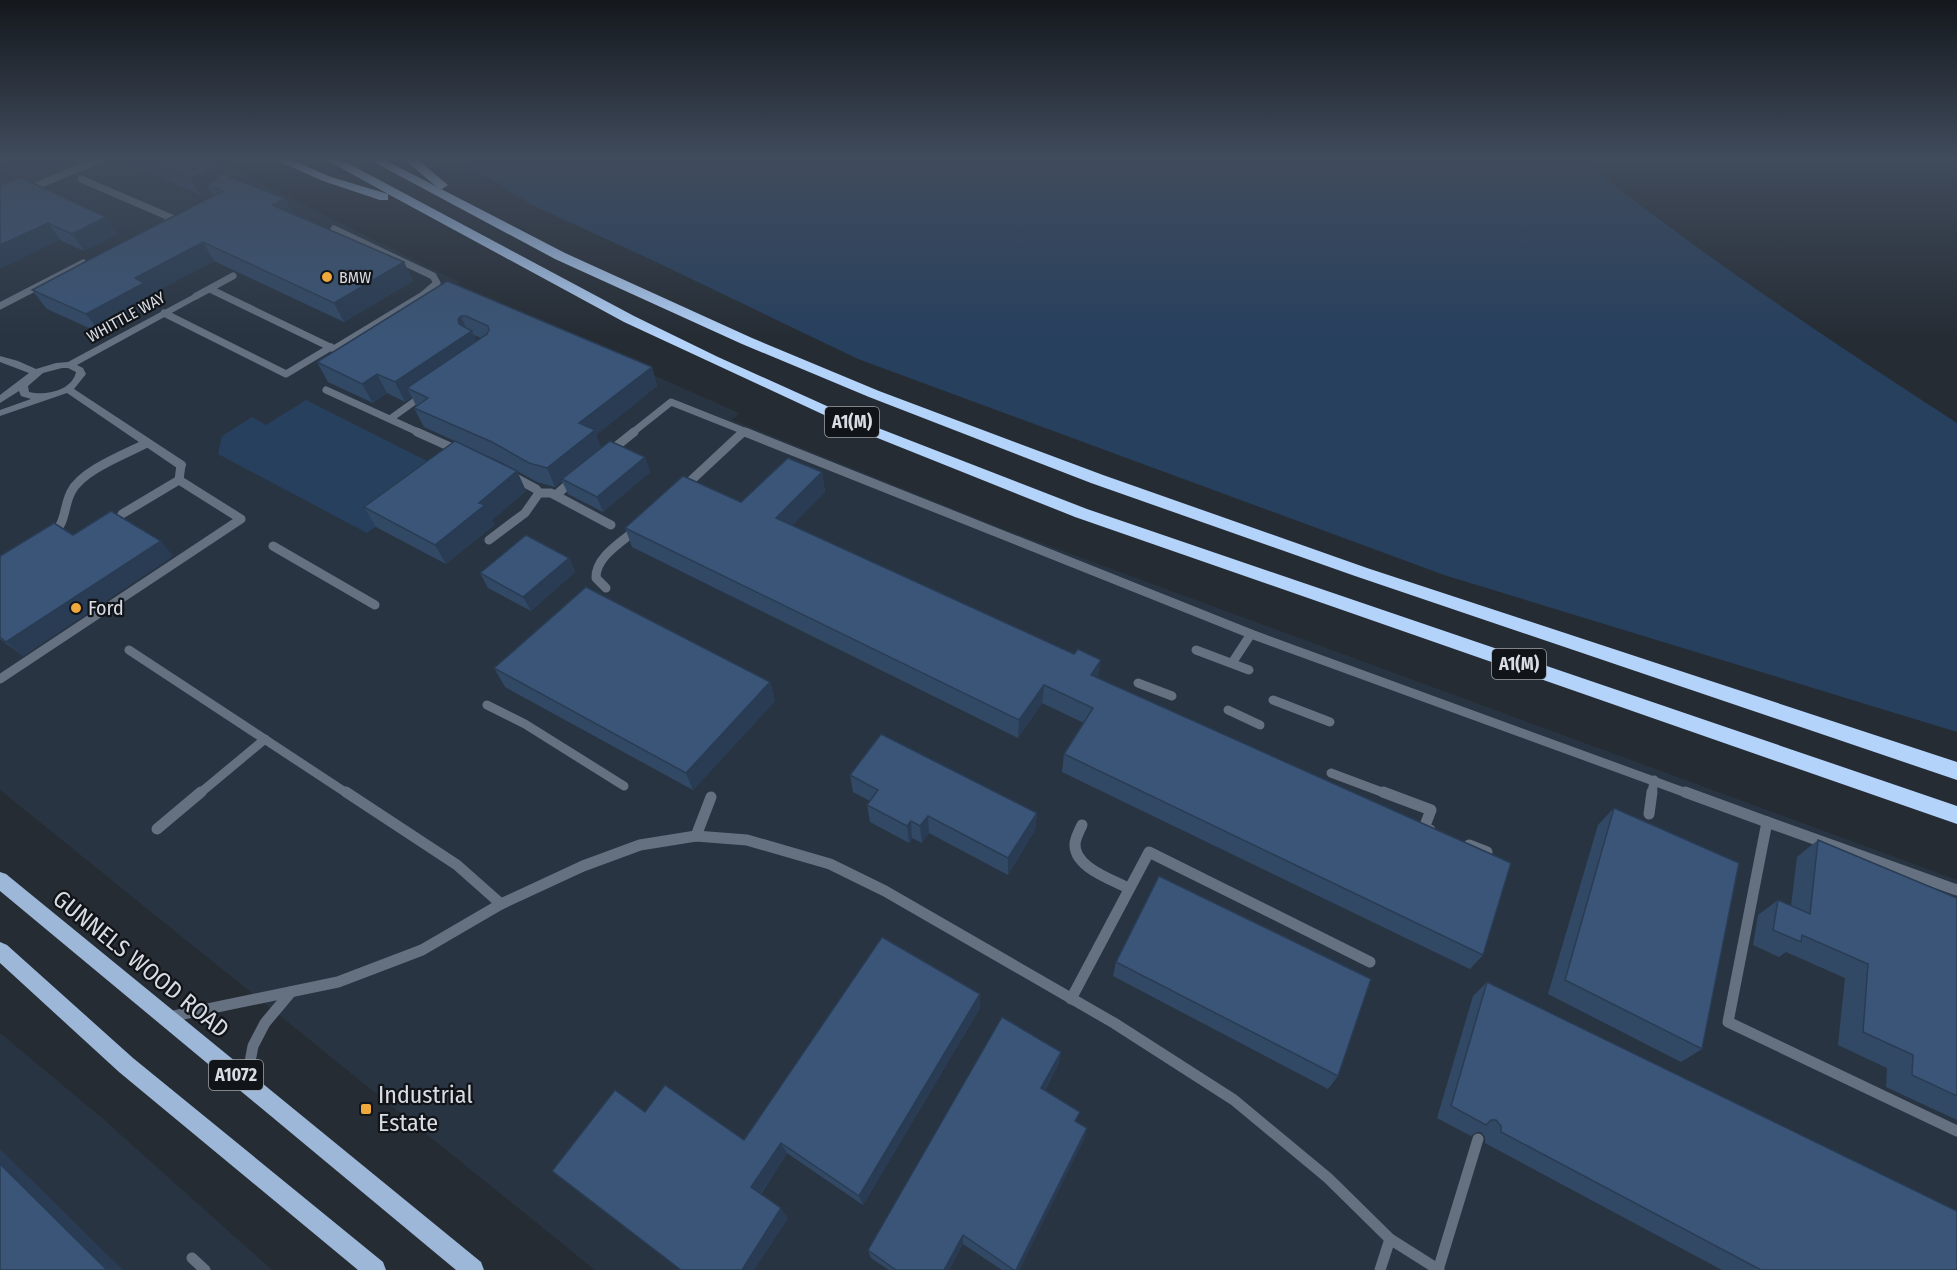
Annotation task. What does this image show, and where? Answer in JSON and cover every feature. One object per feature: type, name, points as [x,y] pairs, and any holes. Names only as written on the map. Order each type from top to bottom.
[{"type":"highway","name":"A1(M)","points":[[442,219],[692,350],[866,428],[1081,513],[1957,815]]},
{"type":"highway","name":"A1(M)","points":[[491,219],[560,256],[747,341],[874,394],[1097,479],[1372,576],[1957,771]]},
{"type":"main road","name":"GUNNELS WOOD ROAD","points":[[0,880],[472,1270]]},
{"type":"main road","points":[[0,951],[126,1065],[375,1270]]},
{"type":"street","name":"WHITTLE WAY","points":[[0,400],[37,373],[54,366],[70,365],[196,296]]},
{"type":"street","points":[[0,359],[37,373]]},
{"type":"street","name":"WHITTLE WAY","points":[[67,389],[81,374],[80,370],[70,365]]},
{"type":"street","points":[[26,381],[23,386],[24,394],[38,397],[48,396]]},
{"type":"street","points":[[0,413],[67,389],[181,465]]},
{"type":"lane","points":[[164,224],[173,219]]},
{"type":"lane","points":[[210,289],[334,349],[423,295],[436,283],[433,276],[334,229]]},
{"type":"lane","points":[[0,306],[89,260]]},
{"type":"lane","points":[[196,296],[233,276]]},
{"type":"lane","points":[[164,313],[286,374],[331,347]]},
{"type":"lane","points":[[326,390],[465,453]]},
{"type":"lane","points":[[390,419],[427,393]]},
{"type":"lane","points":[[603,457],[672,402],[742,432],[1251,634],[1957,890]]},
{"type":"lane","points":[[676,494],[742,432]]},
{"type":"lane","points":[[45,540],[54,534],[66,519],[74,486],[86,476],[147,443]]},
{"type":"lane","points":[[122,514],[178,480],[181,465]]},
{"type":"lane","points":[[505,472],[536,489],[539,493],[556,495],[611,525]]},
{"type":"lane","points":[[556,495],[577,478]]},
{"type":"lane","points":[[0,679],[241,519],[178,480]]},
{"type":"lane","points":[[489,540],[520,516],[537,500],[539,493]]},
{"type":"lane","points":[[606,588],[596,579],[595,570],[600,562],[642,524]]},
{"type":"lane","points":[[273,546],[375,605]]},
{"type":"lane","points":[[588,586],[596,579]]},
{"type":"lane","points":[[1232,663],[1251,634]]},
{"type":"lane","points":[[129,650],[457,865],[501,904]]},
{"type":"lane","points":[[1196,650],[1249,670]]},
{"type":"lane","points":[[1137,683],[1172,696]]},
{"type":"lane","points":[[1273,700],[1330,722]]},
{"type":"lane","points":[[487,705],[525,724],[624,786]]},
{"type":"lane","points":[[1228,710],[1260,725]]},
{"type":"lane","points":[[157,829],[265,739]]},
{"type":"lane","points":[[1331,773],[1431,810],[1424,828],[1487,852]]},
{"type":"lane","points":[[1648,814],[1654,780]]},
{"type":"lane","points":[[696,836],[711,797]]},
{"type":"lane","points":[[1767,822],[1728,1022],[1957,1131]]},
{"type":"lane","points":[[1082,825],[1075,843],[1075,852],[1080,861],[1128,888]]},
{"type":"lane","points":[[167,1018],[338,982],[422,950],[501,904],[583,866],[640,845],[696,836],[747,840],[830,864],[885,891],[1114,1023],[1234,1100],[1328,1178],[1390,1239],[1439,1270],[1478,1139]]},
{"type":"lane","points":[[1071,999],[1149,852],[1370,962]]},
{"type":"lane","points":[[246,1083],[253,1046],[265,1023],[291,992]]},
{"type":"lane","points":[[1380,1270],[1390,1239]]},
{"type":"lane","points":[[192,1258],[205,1270]]},
{"type":"shaded area","points":[[0,219],[333,219],[459,282],[454,287],[739,413],[732,420],[1006,530],[1957,880],[1957,1270],[595,1270],[0,790]]},
{"type":"shaded area","points":[[563,219],[1659,219],[1766,296],[1957,423],[1957,732],[1444,575],[858,359]]},
{"type":"shaded area","points":[[306,400],[449,472],[367,533],[218,454],[222,436],[252,417],[266,425]]},
{"type":"shaded area","points":[[0,1033],[102,1118],[272,1270],[0,1270]]},
{"type":"building","points":[[0,219],[101,219],[72,234],[48,223],[0,245]]},
{"type":"building","points":[[168,219],[305,219],[404,262],[334,303],[203,242],[135,278],[144,283],[86,314],[32,290]]},
{"type":"building","points":[[447,281],[652,367],[579,423],[595,430],[547,468],[529,463],[492,442],[414,408],[428,398],[407,388],[487,334],[488,326],[461,316],[458,319],[459,324],[472,331],[395,382],[377,374],[362,384],[317,362]]},
{"type":"building","points":[[455,441],[517,471],[479,503],[485,505],[435,545],[364,507]]},
{"type":"building","points":[[610,441],[645,457],[597,497],[562,479]]},
{"type":"building","points":[[788,458],[822,472],[776,518],[1074,654],[1078,649],[1101,660],[1091,675],[1511,863],[1483,955],[1064,754],[1093,708],[1044,685],[1019,720],[625,528],[683,476],[741,502]]},
{"type":"building","points":[[111,511],[161,541],[6,642],[0,637],[0,556],[54,523],[73,535]]},
{"type":"building","points":[[526,535],[569,558],[523,597],[480,573]]},
{"type":"building","points":[[586,587],[770,682],[686,773],[494,668]]},
{"type":"building","points":[[881,734],[1037,813],[1008,858],[928,816],[920,826],[911,821],[907,826],[867,805],[878,790],[850,775]]},
{"type":"building","points":[[1614,808],[1739,863],[1702,1049],[1565,980]]},
{"type":"building","points":[[1818,840],[1957,898],[1957,1096],[1912,1075],[1913,1055],[1863,1032],[1868,964],[1802,935],[1801,942],[1773,930],[1778,900],[1810,914]]},
{"type":"building","points":[[1159,876],[1371,979],[1338,1076],[1116,962]]},
{"type":"building","points":[[882,937],[980,994],[859,1196],[781,1143],[751,1187],[781,1208],[742,1270],[681,1270],[552,1171],[615,1090],[645,1112],[665,1085],[744,1140]]},
{"type":"building","points":[[1487,982],[1957,1211],[1957,1270],[1761,1270],[1501,1132],[1501,1126],[1496,1120],[1491,1120],[1486,1125],[1451,1106]]},
{"type":"building","points":[[1002,1017],[1061,1052],[1041,1088],[1080,1112],[1075,1121],[1087,1128],[1016,1270],[963,1235],[944,1270],[896,1270],[868,1250]]},
{"type":"building","points":[[0,1164],[107,1270],[0,1270]]},
{"type":"place","name":"BMW","points":[[327,277]]},
{"type":"place","name":"Ford","points":[[76,608]]},
{"type":"place","name":"Industrial Estate","points":[[366,1109]]}]
